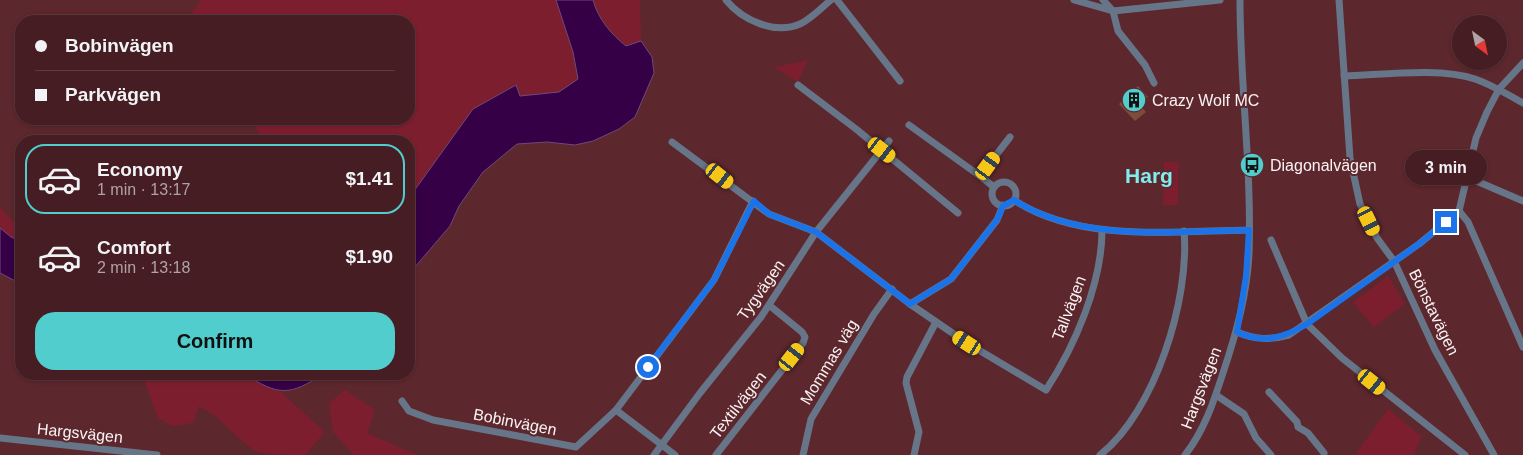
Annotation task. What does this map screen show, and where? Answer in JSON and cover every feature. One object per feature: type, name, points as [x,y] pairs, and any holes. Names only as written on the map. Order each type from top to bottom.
[{"type":"street","points":[[726,0],[740,13],[756,23],[783,27],[800,24],[831,0]]},
{"type":"street","points":[[837,0],[900,81]]},
{"type":"street","points":[[1074,0],[1112,11],[1179,2],[1220,0]]},
{"type":"street","points":[[1103,0],[1112,11],[1118,31],[1145,65],[1154,83]]},
{"type":"street","name":"Hargsvägen","points":[[1185,455],[1193,445],[1216,395],[1237,332],[1246,276],[1249,230],[1240,0]]},
{"type":"street","name":"Bönstavägen","points":[[1339,0],[1350,158],[1360,204],[1377,238],[1394,261],[1435,350],[1494,455]]},
{"type":"street","points":[[1237,332],[1248,337],[1270,340],[1288,335],[1307,324],[1394,261],[1459,210],[1476,138],[1499,89],[1523,63]]},
{"type":"street","points":[[1344,76],[1448,74],[1474,78],[1499,89],[1523,103]]},
{"type":"street","points":[[798,85],[882,150],[958,213]]},
{"type":"street","points":[[909,125],[994,187]]},
{"type":"street","points":[[980,176],[1010,136]]},
{"type":"street","name":"Tygvägen","points":[[654,455],[768,305],[816,232],[889,141]]},
{"type":"street","points":[[672,142],[769,214],[816,232],[936,322],[907,377],[906,383],[919,432],[914,455]]},
{"type":"street","points":[[1467,177],[1523,200]]},
{"type":"street","points":[[1003,206],[996,203],[992,197],[994,187],[1000,182],[1008,182],[1014,188],[1014,200]]},
{"type":"street","points":[[1014,200],[1046,216],[1102,230],[1249,230]]},
{"type":"street","points":[[910,304],[951,279],[997,220],[1003,206],[1014,200]]},
{"type":"street","name":"Bobinvägen","points":[[402,401],[410,411],[433,420],[576,446],[616,410],[714,280],[754,201]]},
{"type":"street","points":[[1459,210],[1468,222],[1521,336],[1523,347]]},
{"type":"street","name":"Tallvägen","points":[[936,322],[1046,390],[1062,366],[1094,286],[1102,252],[1102,230]]},
{"type":"street","points":[[1100,455],[1116,442],[1129,426],[1154,379],[1177,307],[1185,248],[1184,231]]},
{"type":"street","points":[[1271,240],[1307,324],[1349,364],[1465,455]]},
{"type":"street","name":"Mommas väg","points":[[803,455],[811,419],[874,314],[892,289]]},
{"type":"street","name":"Textilvägen","points":[[716,455],[803,343],[804,337],[802,332],[768,305]]},
{"type":"street","points":[[1269,392],[1297,422],[1298,427],[1311,437],[1324,453]]},
{"type":"street","points":[[1216,395],[1244,414],[1256,438],[1271,455]]},
{"type":"street","points":[[616,410],[675,455]]},
{"type":"street","name":"Hargsvägen","points":[[0,438],[157,455]]},
{"type":"shaded area","points":[[201,0],[556,0],[573,52],[578,79],[559,92],[520,96],[515,85],[473,109],[415,190],[415,135],[260,135],[254,125],[415,125],[415,15],[190,15]]},
{"type":"shaded area","points":[[556,0],[593,0],[606,26],[626,46],[641,41],[652,57],[654,73],[635,117],[619,129],[593,141],[575,145],[547,142],[517,144],[483,172],[459,206],[450,226],[415,267],[415,190],[473,109],[516,85],[520,96],[559,92],[578,79],[573,52]]},
{"type":"shaded area","points":[[593,0],[640,0],[641,41],[626,46],[620,41],[602,20]]},
{"type":"shaded area","points":[[808,60],[798,82],[774,67]]},
{"type":"shaded area","points":[[1164,162],[1178,162],[1178,205],[1163,205]]},
{"type":"shaded area","points":[[0,207],[15,223],[15,239],[0,228]]},
{"type":"shaded area","points":[[0,228],[15,239],[15,281],[0,273]]},
{"type":"shaded area","points":[[1388,276],[1405,304],[1374,327],[1353,302]]},
{"type":"shaded area","points":[[144,380],[254,380],[281,392],[325,432],[305,455],[286,455],[254,450],[214,416],[199,406],[193,423],[172,426],[158,418]]},
{"type":"shaded area","points":[[254,380],[314,380],[302,386],[284,390],[275,389]]},
{"type":"shaded area","points":[[345,390],[375,410],[367,433],[417,455],[354,455],[333,432],[329,403]]},
{"type":"shaded area","points":[[1388,409],[1421,436],[1414,455],[1355,455]]},
{"type":"building","name":"Crazy Wolf MC","points":[[1138,86],[1148,97],[1139,104],[1146,112],[1135,121],[1119,104]]},
{"type":"place","name":"Crazy Wolf MC","points":[[1134,100]]},
{"type":"place","name":"Diagonalvägen","points":[[1252,165]]},
{"type":"district","name":"Harg","points":[[1149,175]]},
{"type":"route","points":[[648,367],[714,280],[754,201],[769,214],[816,232],[910,304],[951,279],[997,220],[1003,206],[1014,200],[1026,208],[1046,216],[1102,230],[1249,230],[1249,256],[1237,332],[1248,337],[1270,340],[1288,335],[1307,324],[1419,244],[1446,222]]}]
